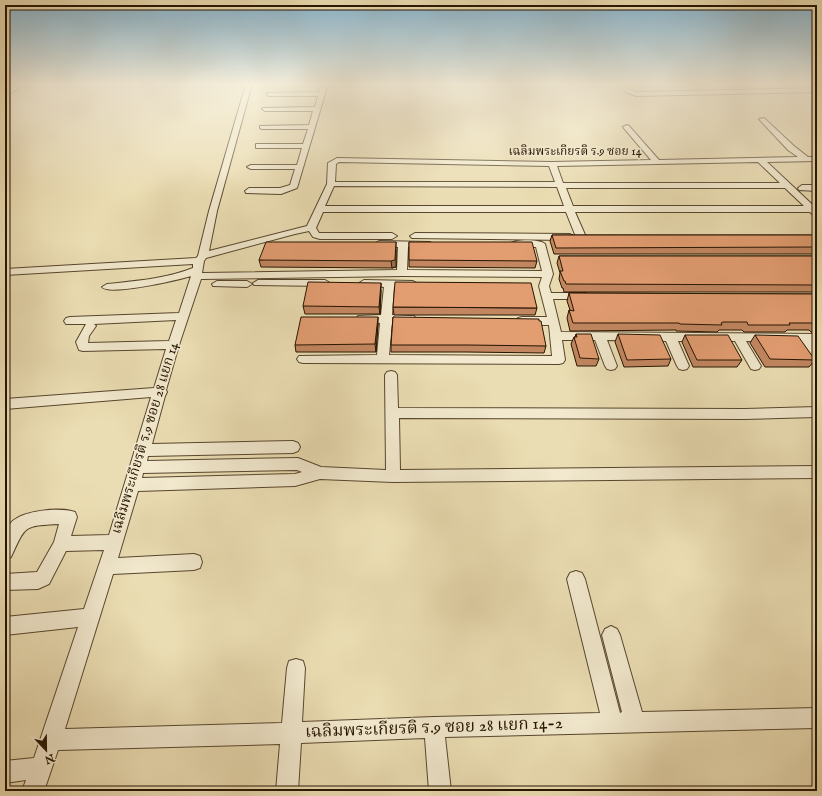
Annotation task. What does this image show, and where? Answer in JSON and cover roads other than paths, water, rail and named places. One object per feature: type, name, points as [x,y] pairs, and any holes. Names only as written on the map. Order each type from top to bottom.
[{"type":"street","name":"เฉลิมพระเกียรติ ร.9 ซอย 28 แยก 14","points":[[33,791],[51,740],[138,467],[161,392],[173,345],[184,316],[194,269],[213,211],[238,121]]},
{"type":"street","points":[[249,191],[281,191],[294,186],[313,121]]},
{"type":"street","points":[[764,121],[791,148],[807,160]]},
{"type":"street","points":[[262,127],[312,127]]},
{"type":"street","points":[[627,128],[658,162]]},
{"type":"street","points":[[259,146],[305,146]]},
{"type":"street","name":"เฉลิมพระเกียรติ ร.9 ซอย 14","points":[[331,184],[332,163],[334,161],[342,160],[552,164],[817,159]]},
{"type":"street","points":[[761,160],[814,211]]},
{"type":"street","points":[[552,164],[560,185],[570,208],[584,237],[320,236],[316,235],[312,228],[331,184],[560,185],[788,186]]},
{"type":"street","points":[[251,167],[299,167]]},
{"type":"street","points":[[802,188],[817,188]]},
{"type":"street","points":[[319,209],[570,208],[814,211]]},
{"type":"street","points":[[107,287],[150,283],[312,228]]},
{"type":"street","points":[[303,359],[383,358],[559,360],[554,321],[548,296],[540,286],[548,274],[549,259],[540,244],[310,244]]},
{"type":"street","points":[[402,273],[403,244]]},
{"type":"street","points":[[194,269],[247,284]]},
{"type":"street","points":[[5,272],[194,269],[256,274],[366,278],[389,284],[421,284]]},
{"type":"street","points":[[258,284],[366,278],[402,273],[548,274]]},
{"type":"street","points":[[436,273],[437,284]]},
{"type":"street","points":[[383,358],[389,284]]},
{"type":"street","points":[[548,296],[596,296]]},
{"type":"street","points":[[70,321],[184,316]]},
{"type":"street","points":[[348,319],[424,319]]},
{"type":"street","points":[[508,320],[554,321]]},
{"type":"street","points":[[90,326],[82,340],[81,345],[83,347],[173,345]]},
{"type":"street","points":[[556,336],[811,338],[817,354]]},
{"type":"street","points":[[600,337],[611,366]]},
{"type":"street","points":[[670,337],[683,366]]},
{"type":"street","points":[[738,337],[755,366]]},
{"type":"street","points":[[391,375],[393,476]]},
{"type":"street","points":[[5,404],[161,392]]},
{"type":"street","points":[[392,413],[744,414],[817,412]]},
{"type":"street","points":[[143,450],[293,447]]},
{"type":"street","points":[[138,467],[298,464],[320,473]]},
{"type":"street","points":[[132,485],[295,480],[320,473],[393,476],[817,472]]},
{"type":"street","points":[[5,552],[16,529],[21,524],[33,520],[69,517],[61,544],[43,578],[38,581],[5,582]]},
{"type":"street","points":[[61,544],[114,542]]},
{"type":"street","points":[[107,566],[194,562]]},
{"type":"street","points":[[576,579],[613,722]]},
{"type":"street","points":[[5,626],[89,617]]},
{"type":"street","points":[[611,635],[635,722]]},
{"type":"street","points":[[287,791],[296,668]]},
{"type":"street","name":"เฉลิมพระเกียรติ ร.9 ซอย 28 แยก 14-2","points":[[51,740],[291,734],[434,727],[817,718]]},
{"type":"street","points":[[434,727],[440,791]]},
{"type":"street","points":[[5,772],[40,768]]}]
